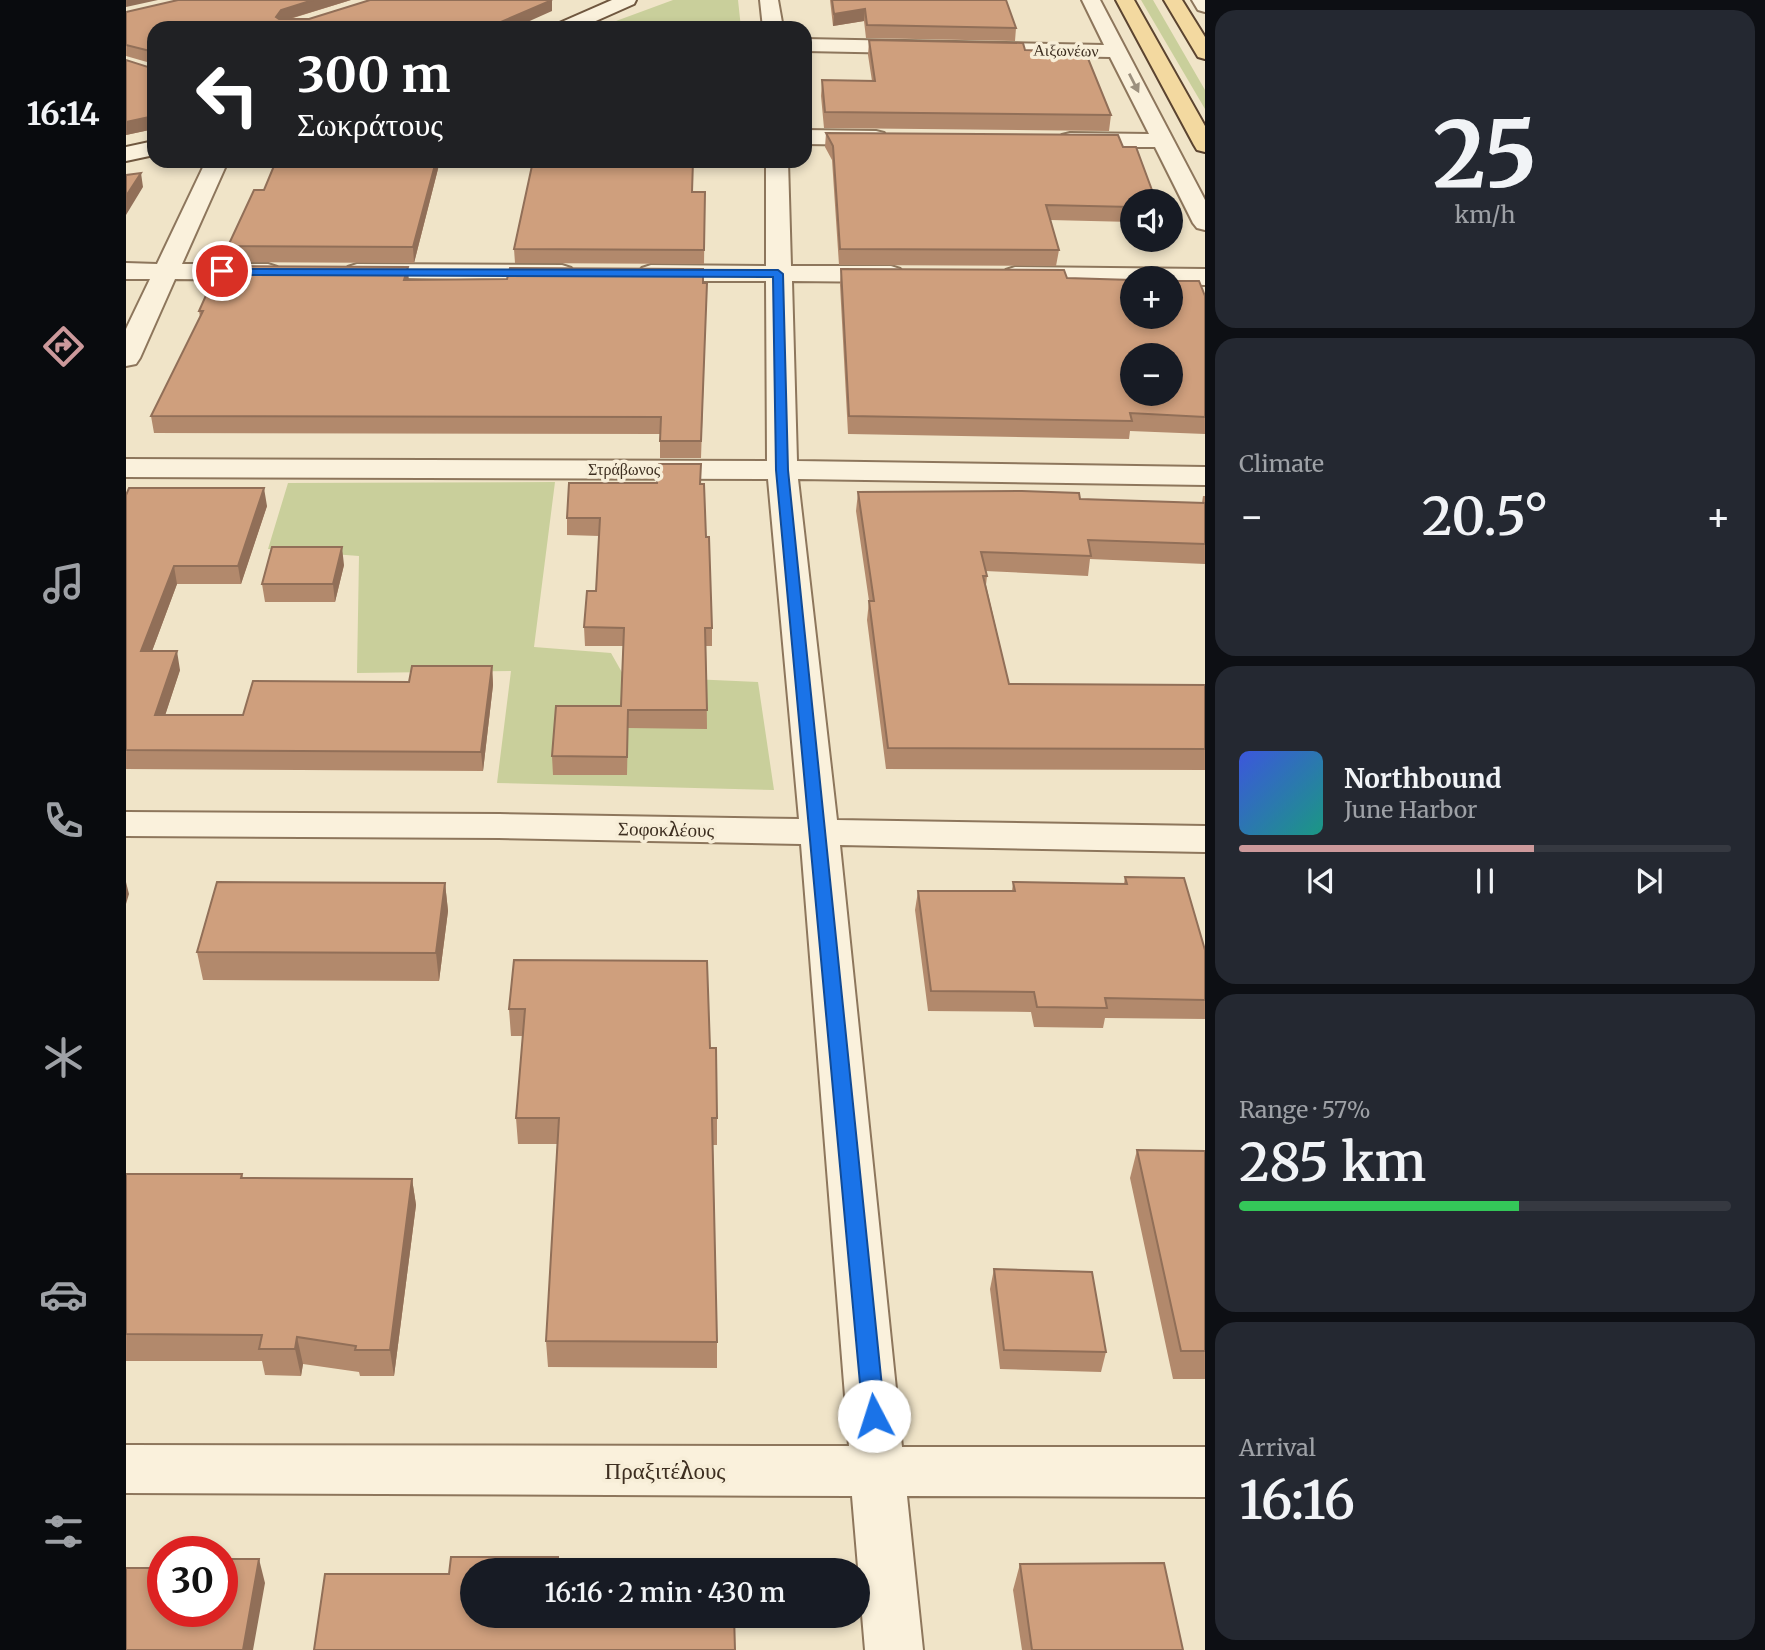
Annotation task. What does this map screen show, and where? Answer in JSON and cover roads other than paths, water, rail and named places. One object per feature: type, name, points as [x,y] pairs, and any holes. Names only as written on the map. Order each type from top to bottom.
[{"type":"main road","points":[[1125,0],[1205,145]]},
{"type":"main road","points":[[1173,0],[1205,52]]},
{"type":"street","points":[[580,21],[627,0]]},
{"type":"street","points":[[769,0],[772,21]]},
{"type":"street","points":[[1091,0],[1205,223]]},
{"type":"street","points":[[1201,0],[1205,6]]},
{"type":"street","name":"Αιξωνέων","points":[[812,45],[1117,51]]},
{"type":"street","points":[[812,137],[901,138]]},
{"type":"street","points":[[1053,140],[1163,141]]},
{"type":"street","points":[[126,154],[147,150]]},
{"type":"street","points":[[126,358],[213,168]]},
{"type":"street","points":[[778,168],[782,470],[819,831],[894,1650]]},
{"type":"street","points":[[126,271],[291,272]]},
{"type":"street","points":[[333,272],[583,273]]},
{"type":"street","points":[[625,273],[916,275]]},
{"type":"street","points":[[985,275],[1205,277]]},
{"type":"street","name":"Στράβωνος","points":[[126,468],[782,470],[1205,475]]},
{"type":"street","name":"Σοφοκλέους","points":[[126,824],[819,831],[1205,839]]},
{"type":"street","name":"Πραξιτέλους","points":[[126,1469],[1205,1472]]}]
